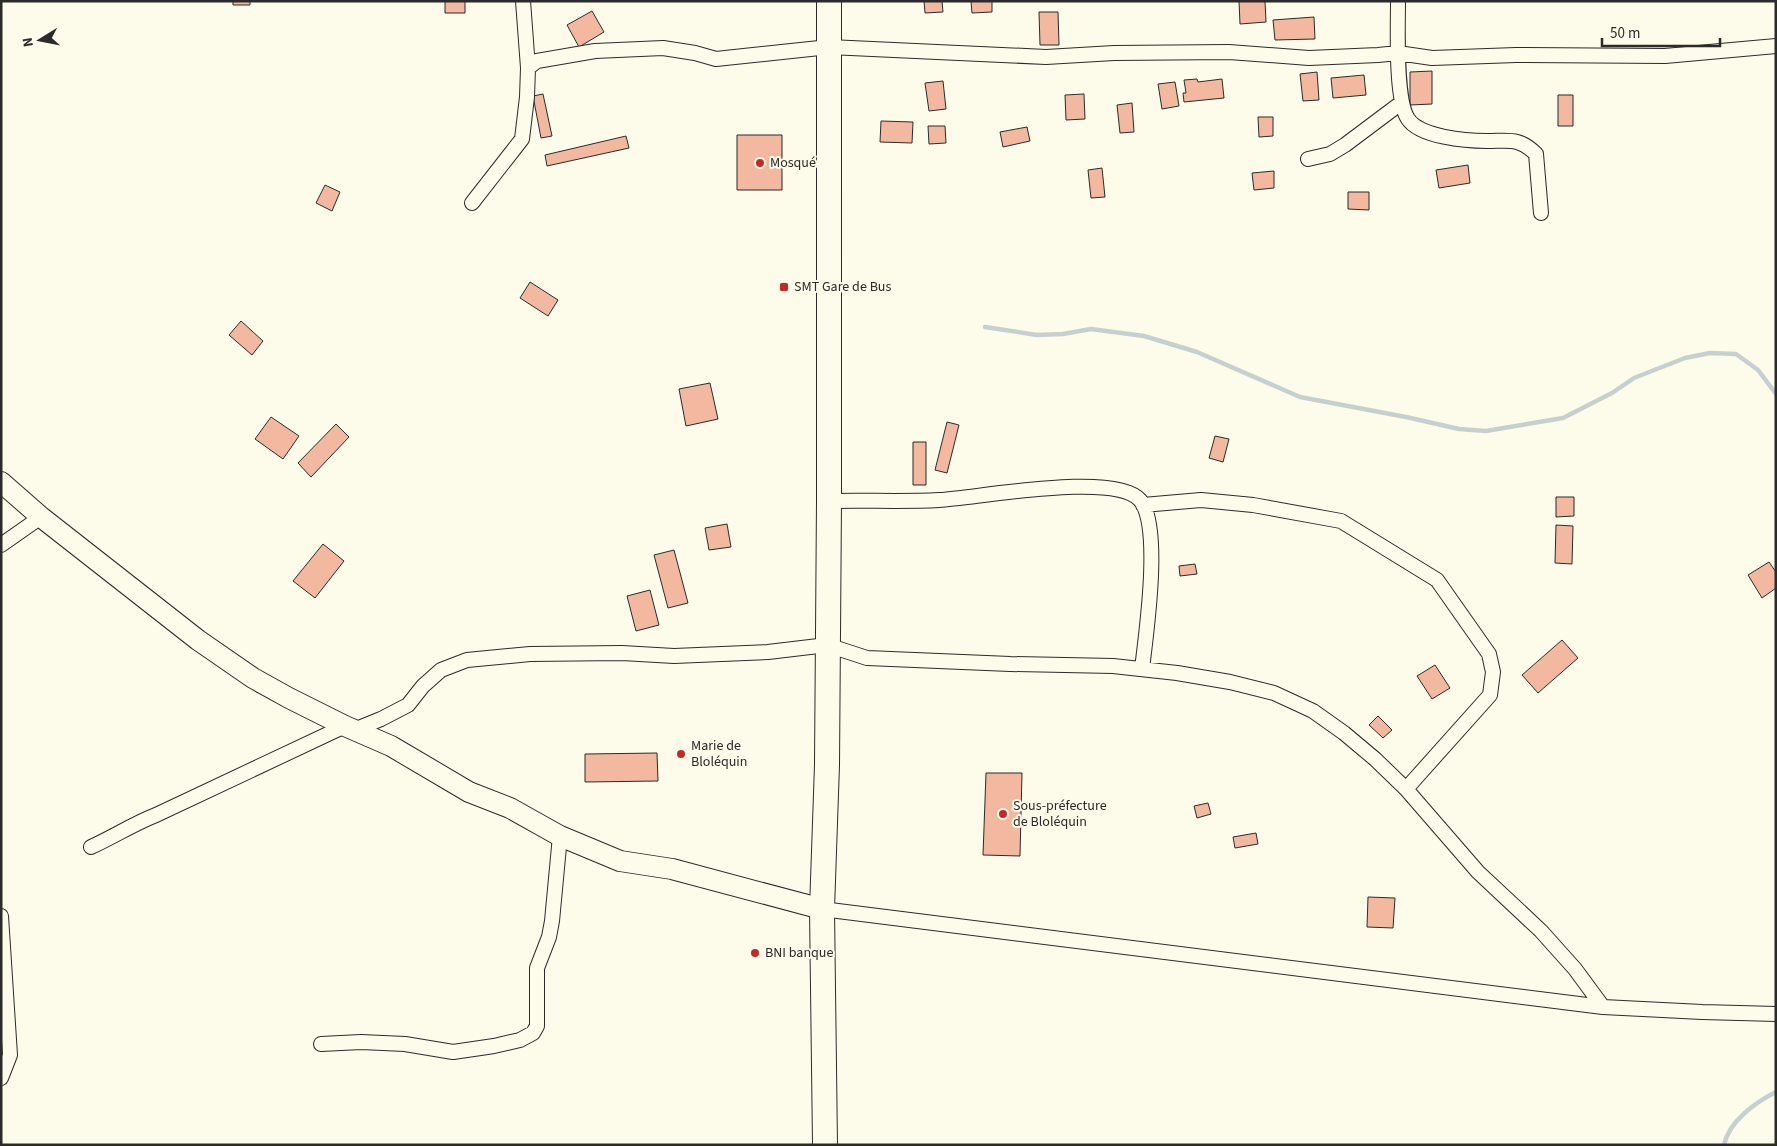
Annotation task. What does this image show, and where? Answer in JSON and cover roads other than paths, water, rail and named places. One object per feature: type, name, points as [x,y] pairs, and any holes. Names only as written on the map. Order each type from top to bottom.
[{"type":"highway","points":[[825,1145],[822,908],[827,765],[829,1]]},
{"type":"main road","points":[[1,482],[41,517],[167,616],[224,658],[282,694],[349,728],[390,746],[469,792],[510,808],[560,836],[620,861],[672,869],[822,908]]},
{"type":"street","points":[[472,203],[522,139],[528,68],[523,1]]},
{"type":"street","points":[[1398,1],[1398,53],[1401,103],[1408,120],[1424,131],[1470,141],[1516,141],[1526,144],[1536,154],[1541,213]]},
{"type":"street","points":[[528,68],[536,61],[594,51],[663,48],[695,53],[716,59],[829,47],[1046,57],[1114,53],[1229,52],[1309,58],[1398,53],[1432,58],[1516,55],[1665,56],[1776,46]]},
{"type":"street","points":[[1308,159],[1330,154],[1345,145],[1401,103]]},
{"type":"street","points":[[829,501],[939,500],[1044,488],[1084,487],[1129,492],[1136,496],[1143,504],[1151,540],[1152,567],[1142,669]]},
{"type":"street","points":[[1143,504],[1201,500],[1253,505],[1340,521],[1438,580],[1489,654],[1493,672],[1490,696],[1406,789]]},
{"type":"street","points":[[1,545],[41,517]]},
{"type":"street","points":[[91,847],[116,836],[135,823],[349,728],[381,720],[408,705],[423,686],[441,670],[467,660],[530,654],[622,653],[674,656],[768,652],[827,645],[867,658],[1113,666],[1142,669],[1221,680],[1274,693],[1313,711],[1344,733],[1406,789],[1478,872],[1541,931],[1575,969],[1603,1007]]},
{"type":"street","points":[[321,1044],[361,1042],[405,1044],[453,1052],[520,1040],[533,1033],[537,1026],[537,968],[549,937],[552,921],[560,836]]},
{"type":"street","points":[[822,908],[1603,1007],[1776,1014]]},
{"type":"street","points":[[1,916],[10,1055],[1,1078]]},
{"type":"waterway","points":[[985,327],[1037,335],[1063,334],[1091,329],[1144,336],[1197,352],[1300,397],[1459,429],[1486,431],[1563,418],[1612,393],[1634,378],[1685,358],[1710,353],[1736,354],[1758,370],[1776,394]]},
{"type":"waterway","points":[[1724,1145],[1731,1128],[1737,1120],[1760,1101],[1776,1092]]},
{"type":"place","name":"Mosqué","points":[[760,163]]},
{"type":"place","name":"SMT Gare de Bus","points":[[784,287]]},
{"type":"place","name":"Marie de Bloléquin","points":[[681,754]]},
{"type":"place","name":"Sous-préfecture de Bloléquin","points":[[1003,814]]},
{"type":"place","name":"BNI banque","points":[[755,953]]}]
